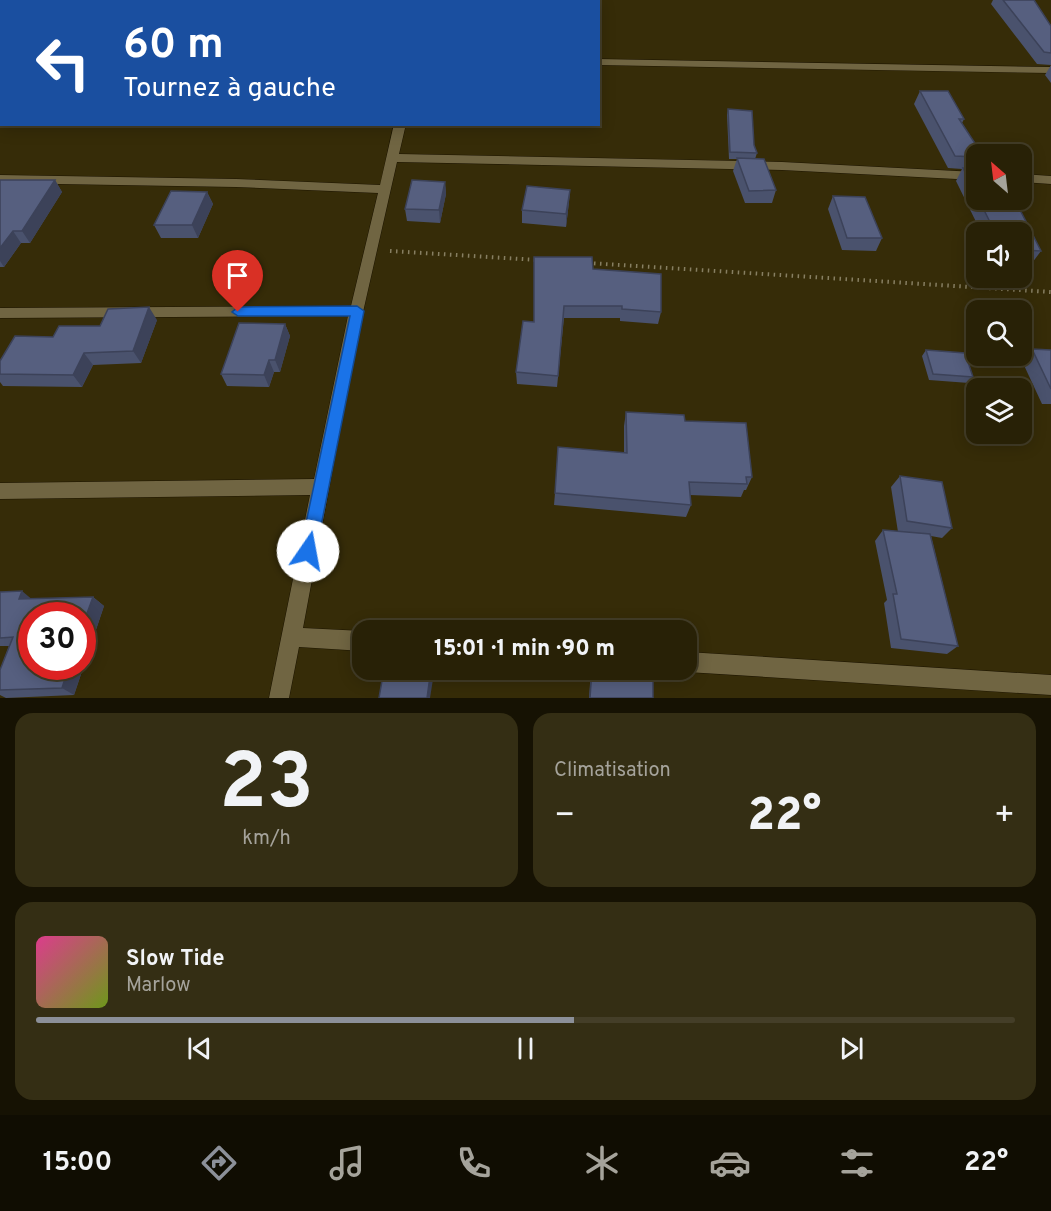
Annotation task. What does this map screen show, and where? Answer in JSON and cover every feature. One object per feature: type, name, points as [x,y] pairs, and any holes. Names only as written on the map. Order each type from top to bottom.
[{"type":"street","points":[[600,62],[1051,70]]},
{"type":"street","points":[[279,698],[357,311],[400,126]]},
{"type":"street","points":[[393,158],[782,166],[966,175]]},
{"type":"street","points":[[0,179],[386,189]]},
{"type":"street","points":[[1032,179],[1051,180]]},
{"type":"street","points":[[0,313],[357,311]]},
{"type":"street","points":[[0,491],[321,487]]},
{"type":"street","points":[[291,637],[352,640]]},
{"type":"street","points":[[697,663],[1051,685]]},
{"type":"path","points":[[372,250],[541,260]]},
{"type":"path","points":[[576,262],[1051,292]]},
{"type":"building","points":[[1003,0],[1034,0],[1051,26],[1051,53],[1044,52]]},
{"type":"building","points":[[920,91],[948,91],[964,119],[959,119],[975,144],[966,144],[966,157],[955,156]]},
{"type":"building","points":[[728,109],[752,111],[754,145],[757,153],[730,152]]},
{"type":"building","points":[[737,158],[764,159],[776,190],[749,191]]},
{"type":"building","points":[[0,180],[55,180],[22,231],[13,231],[0,248]]},
{"type":"building","points":[[412,180],[445,182],[439,210],[405,209]]},
{"type":"building","points":[[527,186],[570,190],[566,214],[522,210]]},
{"type":"building","points":[[171,191],[207,192],[192,225],[154,225]]},
{"type":"building","points":[[833,196],[865,197],[882,238],[847,238]]},
{"type":"building","points":[[984,210],[1020,210],[1026,222],[990,222]]},
{"type":"building","points":[[1032,233],[1041,251],[1032,251]]},
{"type":"building","points":[[534,257],[592,257],[593,269],[661,274],[661,312],[622,309],[622,306],[564,306],[558,376],[516,372],[523,321],[534,322]]},
{"type":"building","points":[[149,307],[133,351],[84,353],[73,375],[0,374],[0,361],[15,336],[53,337],[59,326],[100,326],[108,309]]},
{"type":"building","points":[[239,323],[285,324],[275,360],[269,360],[264,375],[221,374]]},
{"type":"building","points":[[1032,349],[1051,350],[1051,389]]},
{"type":"building","points":[[926,350],[965,353],[966,366],[969,366],[973,377],[933,374]]},
{"type":"building","points":[[626,412],[684,415],[685,421],[746,423],[752,477],[746,477],[747,484],[689,482],[691,505],[555,493],[558,447],[627,453]]},
{"type":"building","points":[[900,476],[942,482],[952,528],[907,521]]},
{"type":"building","points":[[883,530],[930,534],[958,646],[901,639],[893,594],[897,594]]},
{"type":"building","points":[[22,591],[19,599],[93,597],[91,602],[18,602],[18,680],[65,680],[62,688],[0,690],[0,670],[13,637],[0,638],[0,592]]},
{"type":"building","points":[[382,680],[429,680],[427,698],[379,698]]},
{"type":"building","points":[[591,680],[653,680],[653,698],[590,698]]},
{"type":"route","points":[[238,312],[357,311],[308,551]]}]
